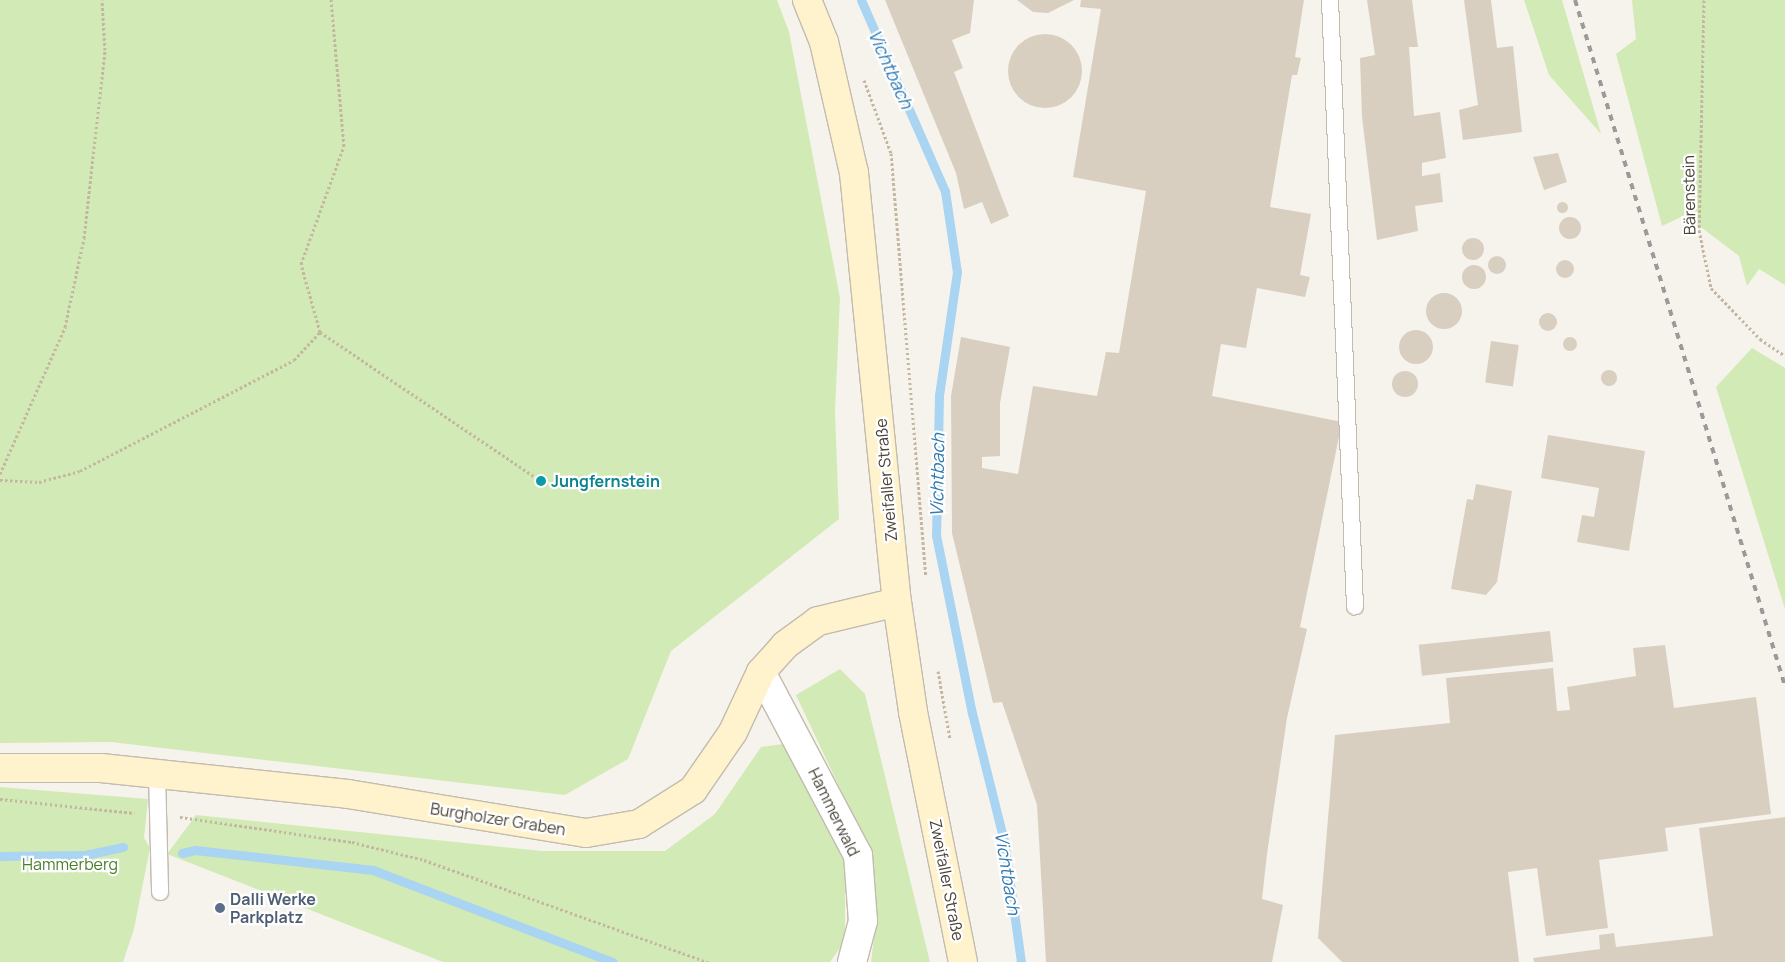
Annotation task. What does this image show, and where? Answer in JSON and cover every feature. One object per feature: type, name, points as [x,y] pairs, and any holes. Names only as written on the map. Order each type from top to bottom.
[{"type":"main road","name":"Zweifaller Straße","points":[[806,0],[824,42],[854,173],[897,602],[913,712],[963,962]]},
{"type":"main road","name":"Burgholzer Graben","points":[[0,768],[101,768],[348,794],[586,833],[639,824],[693,790],[733,732],[761,672],[785,645],[818,621],[897,602]]},
{"type":"street","name":"Hammerwald","points":[[761,672],[858,855],[863,921],[852,962]]},
{"type":"lane","points":[[1330,0],[1355,606]]},
{"type":"lane","points":[[157,774],[160,892]]},
{"type":"path","points":[[0,474],[65,327],[83,247],[105,50],[102,0]]},
{"type":"path","points":[[331,0],[344,146],[301,264],[320,332],[541,481]]},
{"type":"path","name":"Bärenstein","points":[[1704,0],[1699,230],[1711,288],[1760,340],[1785,356]]},
{"type":"path","points":[[861,72],[891,153],[926,585]]},
{"type":"path","points":[[0,480],[39,482],[80,471],[294,360],[320,332]]},
{"type":"path","points":[[937,663],[952,750]]},
{"type":"path","points":[[0,799],[158,816],[352,842],[424,860],[708,962]]},
{"type":"green space","points":[[0,0],[777,0],[789,32],[840,298],[835,413],[839,519],[671,651],[628,759],[565,795],[111,742],[0,743]]},
{"type":"green space","points":[[1524,0],[1562,0],[1601,134],[1549,75]]},
{"type":"green space","points":[[1632,0],[1785,0],[1785,285],[1759,269],[1747,286],[1739,256],[1685,215],[1662,226],[1616,54],[1636,39]]},
{"type":"green space","points":[[1752,348],[1785,368],[1785,609],[1716,387]]},
{"type":"green space","points":[[840,669],[865,694],[930,962],[871,962],[876,922],[869,850],[796,695]]},
{"type":"green space","points":[[784,744],[845,860],[845,941],[830,962],[443,962],[167,854],[196,815],[542,851],[665,851],[715,814],[761,747]]},
{"type":"green space","name":"Hammerberg","points":[[0,787],[148,799],[144,838],[150,848],[134,929],[123,962],[0,962]]},
{"type":"building","points":[[885,0],[974,0],[970,33],[952,40],[963,68],[954,72],[1009,216],[991,224],[982,202],[964,209],[956,173]]},
{"type":"building","points":[[1017,0],[1074,0],[1048,13],[1033,12]]},
{"type":"building","points":[[1081,0],[1304,0],[1295,57],[1301,58],[1297,75],[1292,75],[1270,207],[1311,214],[1300,275],[1310,277],[1305,297],[1257,288],[1246,348],[1221,344],[1212,396],[1342,422],[1300,627],[1307,629],[1287,718],[1267,854],[1262,899],[1283,905],[1272,962],[1046,962],[1037,805],[1002,702],[993,703],[952,533],[951,396],[961,337],[1010,347],[1000,403],[1000,456],[982,457],[982,468],[1018,474],[1033,386],[1097,396],[1106,352],[1119,353],[1146,191],[1073,177],[1101,9],[1080,7]]},
{"type":"building","points":[[1367,0],[1412,0],[1418,47],[1409,47],[1414,116],[1440,112],[1446,158],[1422,163],[1422,176],[1440,173],[1443,202],[1415,206],[1418,231],[1377,240],[1362,117],[1360,58],[1375,55]]},
{"type":"building","points":[[1464,0],[1491,0],[1497,48],[1513,46],[1522,132],[1463,140],[1459,110],[1478,105]]},
{"type":"building","points":[[1038,34],[1052,34],[1066,40],[1076,50],[1082,64],[1080,85],[1066,102],[1052,108],[1038,108],[1024,102],[1014,92],[1008,78],[1008,64],[1014,50],[1024,40]]},
{"type":"building","points":[[1558,153],[1567,182],[1544,190],[1533,157]]},
{"type":"building","points":[[1562,201],[1568,207],[1562,213],[1556,207]]},
{"type":"building","points":[[1570,217],[1580,224],[1581,228],[1574,238],[1570,239],[1560,232],[1559,228],[1566,218]]},
{"type":"building","points":[[1473,238],[1481,241],[1484,249],[1481,257],[1473,260],[1465,257],[1462,249],[1465,241]]},
{"type":"building","points":[[1493,256],[1501,256],[1506,261],[1504,272],[1493,274],[1488,269],[1488,261]]},
{"type":"building","points":[[1565,260],[1571,263],[1574,269],[1571,275],[1565,278],[1559,275],[1556,269],[1559,263]]},
{"type":"building","points":[[1474,265],[1482,269],[1486,277],[1482,285],[1474,289],[1466,285],[1462,277],[1466,269]]},
{"type":"building","points":[[1444,293],[1457,298],[1462,311],[1457,324],[1444,329],[1431,324],[1426,311],[1431,298]]},
{"type":"building","points":[[1548,313],[1556,318],[1557,322],[1552,330],[1548,331],[1540,326],[1539,322],[1544,314]]},
{"type":"building","points":[[1416,330],[1423,331],[1428,335],[1432,340],[1432,354],[1428,359],[1423,363],[1416,364],[1409,363],[1404,359],[1400,354],[1399,347],[1400,340],[1404,335],[1409,331]]},
{"type":"building","points":[[1570,337],[1575,339],[1577,344],[1575,349],[1570,351],[1565,349],[1563,344],[1565,339]]},
{"type":"building","points":[[1491,341],[1519,345],[1513,386],[1485,383]]},
{"type":"building","points":[[1609,370],[1617,378],[1609,386],[1601,378]]},
{"type":"building","points":[[1405,371],[1414,375],[1418,384],[1414,393],[1405,397],[1396,393],[1392,384],[1396,375]]},
{"type":"building","points":[[1548,435],[1645,451],[1629,551],[1577,542],[1582,515],[1594,517],[1599,488],[1541,478]]},
{"type":"building","points":[[1476,484],[1512,491],[1497,582],[1486,595],[1451,589],[1467,499],[1473,500]]},
{"type":"building","points":[[1550,631],[1553,662],[1422,676],[1419,645]]},
{"type":"building","points":[[1665,645],[1674,708],[1756,697],[1771,814],[1665,828],[1668,851],[1599,860],[1608,928],[1546,936],[1537,868],[1508,872],[1519,962],[1342,962],[1318,938],[1335,735],[1450,723],[1446,678],[1553,668],[1557,711],[1570,710],[1567,687],[1636,676],[1633,648]]},
{"type":"building","points":[[1785,817],[1785,962],[1534,962],[1533,958],[1600,949],[1599,935],[1614,933],[1616,947],[1713,936],[1699,828]]},
{"type":"waterway","name":"Vichtbach","points":[[861,0],[945,191],[957,272],[939,395],[936,535],[972,713],[1004,841],[1021,962]]},
{"type":"waterway","points":[[0,856],[85,855],[123,847]]},
{"type":"waterway","points":[[182,853],[195,850],[373,870],[613,962]]},
{"type":"railway","points":[[1575,0],[1785,686]]},
{"type":"place","name":"Jungfernstein","points":[[541,481]]},
{"type":"place","name":"Dalli Werke Parkplatz","points":[[220,908]]}]
